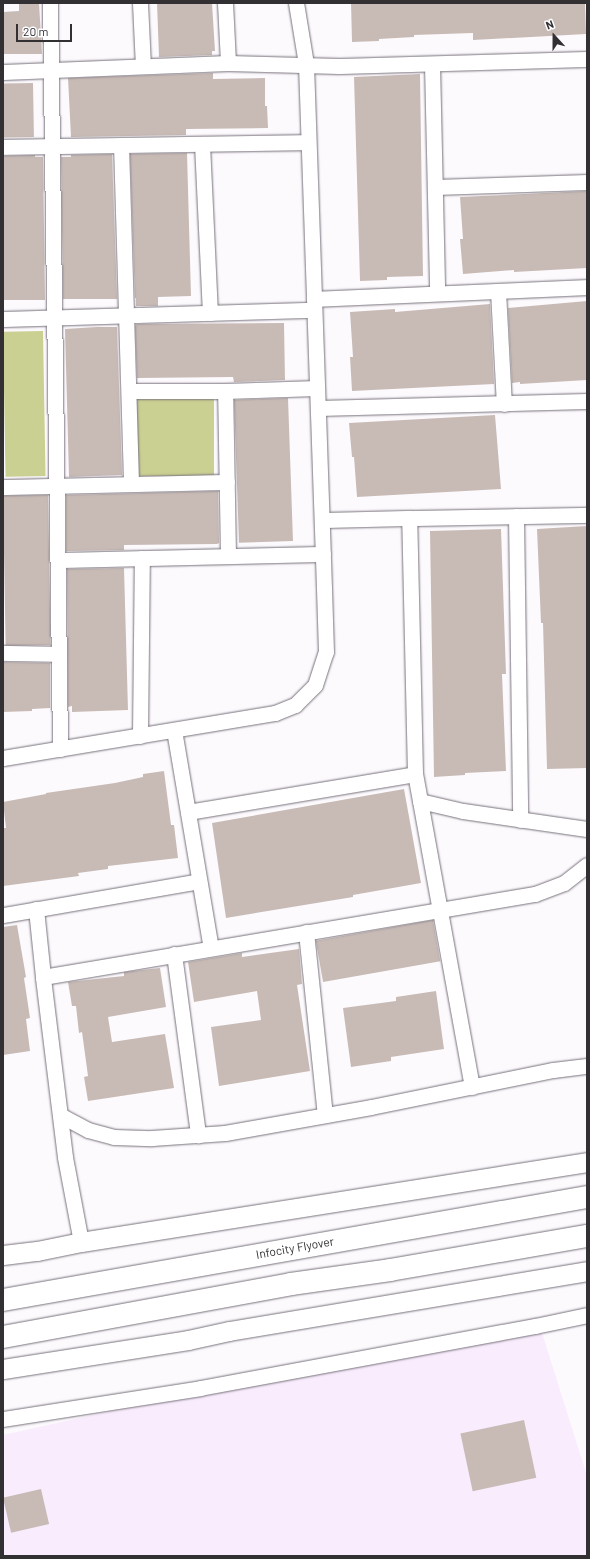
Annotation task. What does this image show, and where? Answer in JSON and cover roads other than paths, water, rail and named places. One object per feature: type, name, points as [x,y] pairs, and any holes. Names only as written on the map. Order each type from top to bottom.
[{"type":"highway","name":"Infocity Flyover","points":[[3,1300],[587,1197]]},
{"type":"highway","points":[[3,1337],[291,1284],[390,1270],[587,1236]]},
{"type":"street","points":[[50,3],[50,70],[56,317],[60,749]]},
{"type":"street","points":[[140,3],[143,66]]},
{"type":"street","points":[[225,3],[228,63]]},
{"type":"street","points":[[3,758],[275,713],[295,705],[315,685],[326,652],[306,64],[296,3]]},
{"type":"street","points":[[3,72],[228,63],[339,66],[587,59]]},
{"type":"street","points":[[432,64],[438,294]]},
{"type":"street","points":[[3,147],[308,142]]},
{"type":"street","points":[[202,144],[210,313]]},
{"type":"street","points":[[121,145],[131,484]]},
{"type":"street","points":[[435,187],[587,182]]},
{"type":"street","points":[[3,319],[210,313],[438,294],[587,287]]},
{"type":"street","points":[[498,291],[504,404]]},
{"type":"street","points":[[129,391],[225,391],[317,388]]},
{"type":"street","points":[[225,391],[228,556]]},
{"type":"street","points":[[318,408],[587,401]]},
{"type":"street","points":[[3,487],[227,482]]},
{"type":"street","points":[[322,520],[587,515]]},
{"type":"street","points":[[516,516],[520,820]]},
{"type":"street","points":[[409,518],[415,774],[438,910],[472,1086]]},
{"type":"street","points":[[58,560],[323,554]]},
{"type":"street","points":[[140,736],[142,558]]},
{"type":"street","points":[[3,653],[59,654]]},
{"type":"street","points":[[174,730],[211,948]]},
{"type":"street","points":[[188,812],[415,774]]},
{"type":"street","points":[[420,801],[462,811],[587,829]]},
{"type":"street","points":[[43,977],[535,894],[564,883],[587,865]]},
{"type":"street","points":[[3,915],[199,881]]},
{"type":"street","points":[[36,909],[65,1157],[81,1242]]},
{"type":"street","points":[[306,932],[325,1115]]},
{"type":"street","points":[[174,954],[198,1135]]},
{"type":"street","points":[[60,1115],[88,1130],[114,1137],[152,1138],[224,1133],[325,1115],[553,1070],[587,1066]]},
{"type":"street","points":[[3,1255],[37,1251],[81,1242],[587,1162]]},
{"type":"street","points":[[3,1369],[188,1340],[229,1331],[587,1271]]},
{"type":"street","points":[[3,1419],[200,1388],[587,1315]]}]
